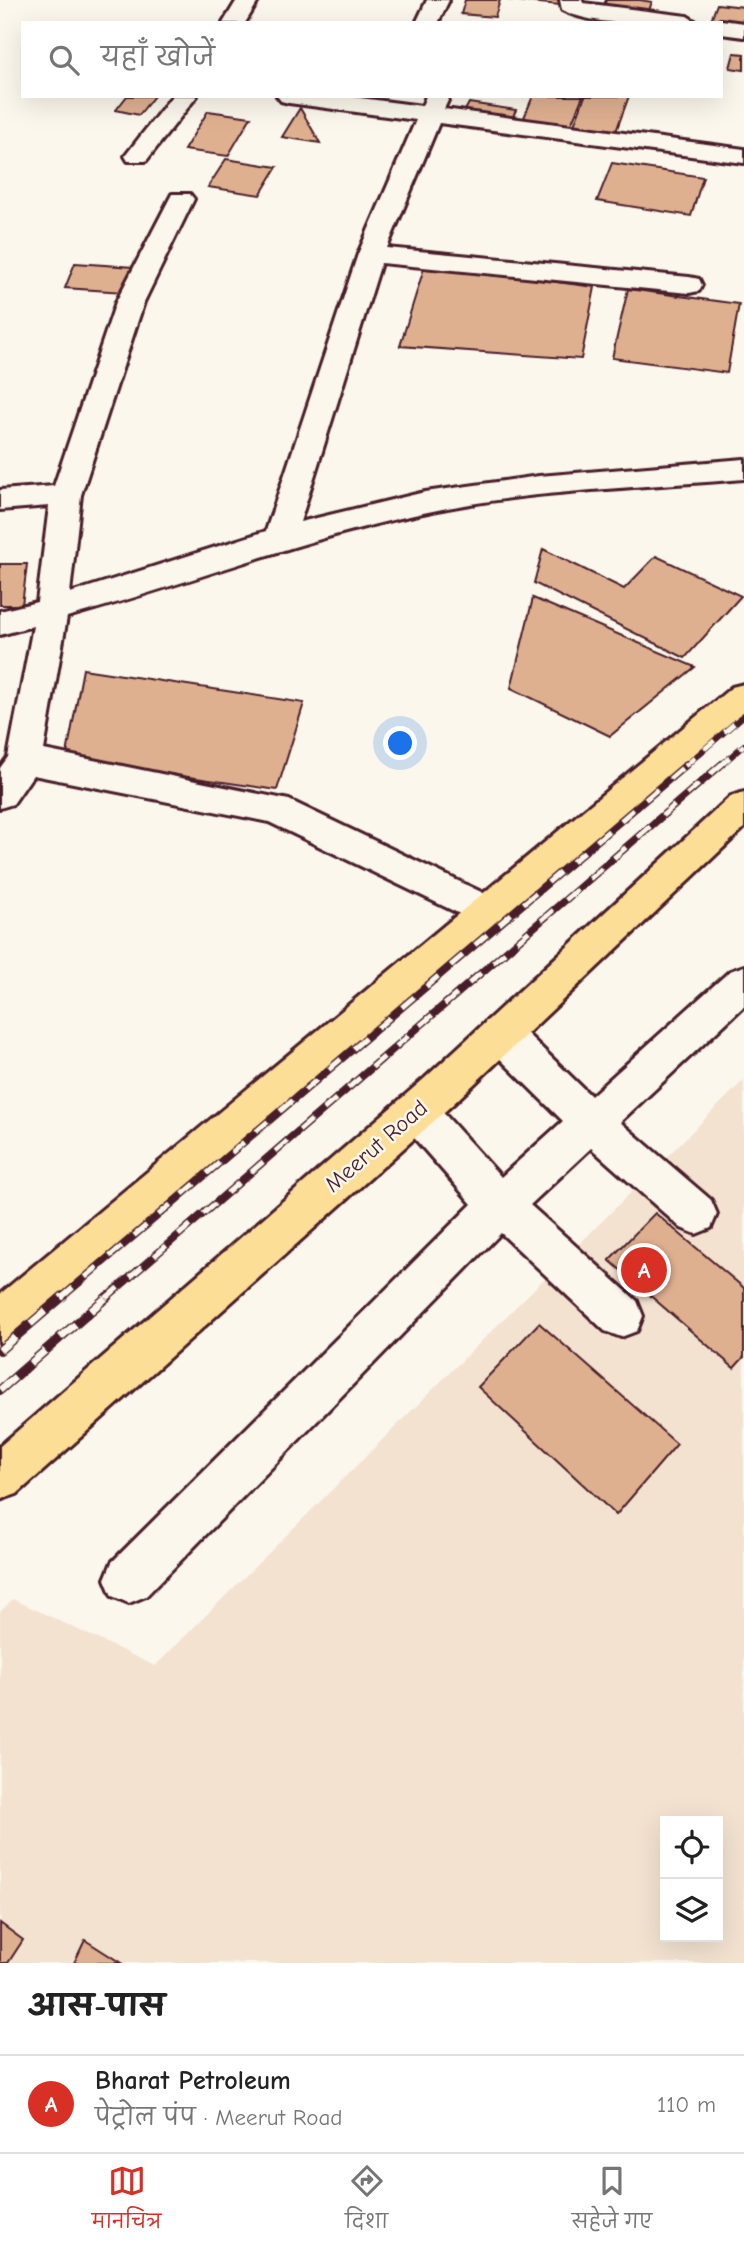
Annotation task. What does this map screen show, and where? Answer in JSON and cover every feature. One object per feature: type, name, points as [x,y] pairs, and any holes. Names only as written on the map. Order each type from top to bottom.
[{"type":"main road","points":[[0,1322],[744,696]]},
{"type":"main road","name":"Meerut Road","points":[[0,1477],[416,1111],[744,806]]},
{"type":"street","points":[[235,21],[248,0]]},
{"type":"street","points":[[428,21],[438,0]]},
{"type":"street","points":[[571,0],[569,5],[578,9],[671,21]]},
{"type":"street","points":[[723,27],[744,30]]},
{"type":"street","points":[[137,156],[184,98]]},
{"type":"street","points":[[321,98],[433,105],[744,156]]},
{"type":"street","points":[[279,538],[371,254],[433,105]]},
{"type":"street","points":[[0,794],[25,760],[35,693],[52,611],[66,495],[130,302],[181,199]]},
{"type":"street","points":[[371,254],[689,285]]},
{"type":"street","points":[[0,623],[52,611],[279,538],[425,502],[539,486],[744,469]]},
{"type":"street","points":[[0,500],[66,495]]},
{"type":"street","points":[[25,760],[276,810],[487,912]]},
{"type":"street","points":[[129,1578],[500,1205],[744,982]]},
{"type":"street","points":[[500,1033],[592,1123],[696,1214]]},
{"type":"street","points":[[416,1111],[500,1205],[621,1316]]},
{"type":"shaded area","points":[[744,1080],[744,1963],[0,1963],[0,1612],[13,1599],[155,1666]]},
{"type":"building","points":[[465,0],[500,0],[495,17],[461,14]]},
{"type":"building","points":[[507,0],[561,0],[560,5]]},
{"type":"building","points":[[606,0],[652,2],[648,13],[603,7]]},
{"type":"building","points":[[717,4],[744,7],[744,25],[711,20]]},
{"type":"building","points":[[734,53],[744,54],[744,70],[730,68]]},
{"type":"building","points":[[125,98],[152,98],[139,115],[116,110]]},
{"type":"building","points":[[532,98],[582,98],[570,127],[523,120]]},
{"type":"building","points":[[584,98],[628,98],[615,134],[573,128]]},
{"type":"building","points":[[469,103],[516,110],[511,121],[463,114]]},
{"type":"building","points":[[300,108],[320,143],[282,137]]},
{"type":"building","points":[[208,111],[251,117],[228,156],[184,150]]},
{"type":"building","points":[[226,159],[277,167],[260,195],[208,187]]},
{"type":"building","points":[[612,163],[703,177],[691,216],[597,201]]},
{"type":"building","points":[[75,263],[133,267],[124,292],[65,288]]},
{"type":"building","points":[[425,265],[595,287],[581,359],[400,346]]},
{"type":"building","points":[[628,289],[739,304],[727,373],[612,358]]},
{"type":"building","points":[[543,549],[624,589],[656,556],[741,596],[685,658],[534,583]]},
{"type":"building","points":[[0,564],[27,564],[22,605],[0,605]]},
{"type":"building","points":[[533,598],[695,667],[610,736],[511,688]]},
{"type":"building","points":[[83,669],[304,703],[277,790],[66,759]]},
{"type":"building","points":[[655,1213],[744,1288],[744,1357],[734,1368],[609,1260]]},
{"type":"building","points":[[539,1323],[677,1444],[616,1515],[478,1387]]},
{"type":"building","points":[[0,1923],[23,1940],[8,1963],[0,1963]]},
{"type":"building","points":[[85,1940],[121,1963],[74,1963]]},
{"type":"railway","points":[[685,766],[744,715]]},
{"type":"railway","points":[[720,766],[744,745]]},
{"type":"railway","points":[[61,1298],[687,764]]},
{"type":"railway","points":[[106,1298],[722,764]]},
{"type":"railway","points":[[0,1350],[63,1296]]},
{"type":"railway","points":[[0,1390],[108,1296]]},
{"type":"place","name":"Bharat Petroleum","points":[[644,1270]]}]
